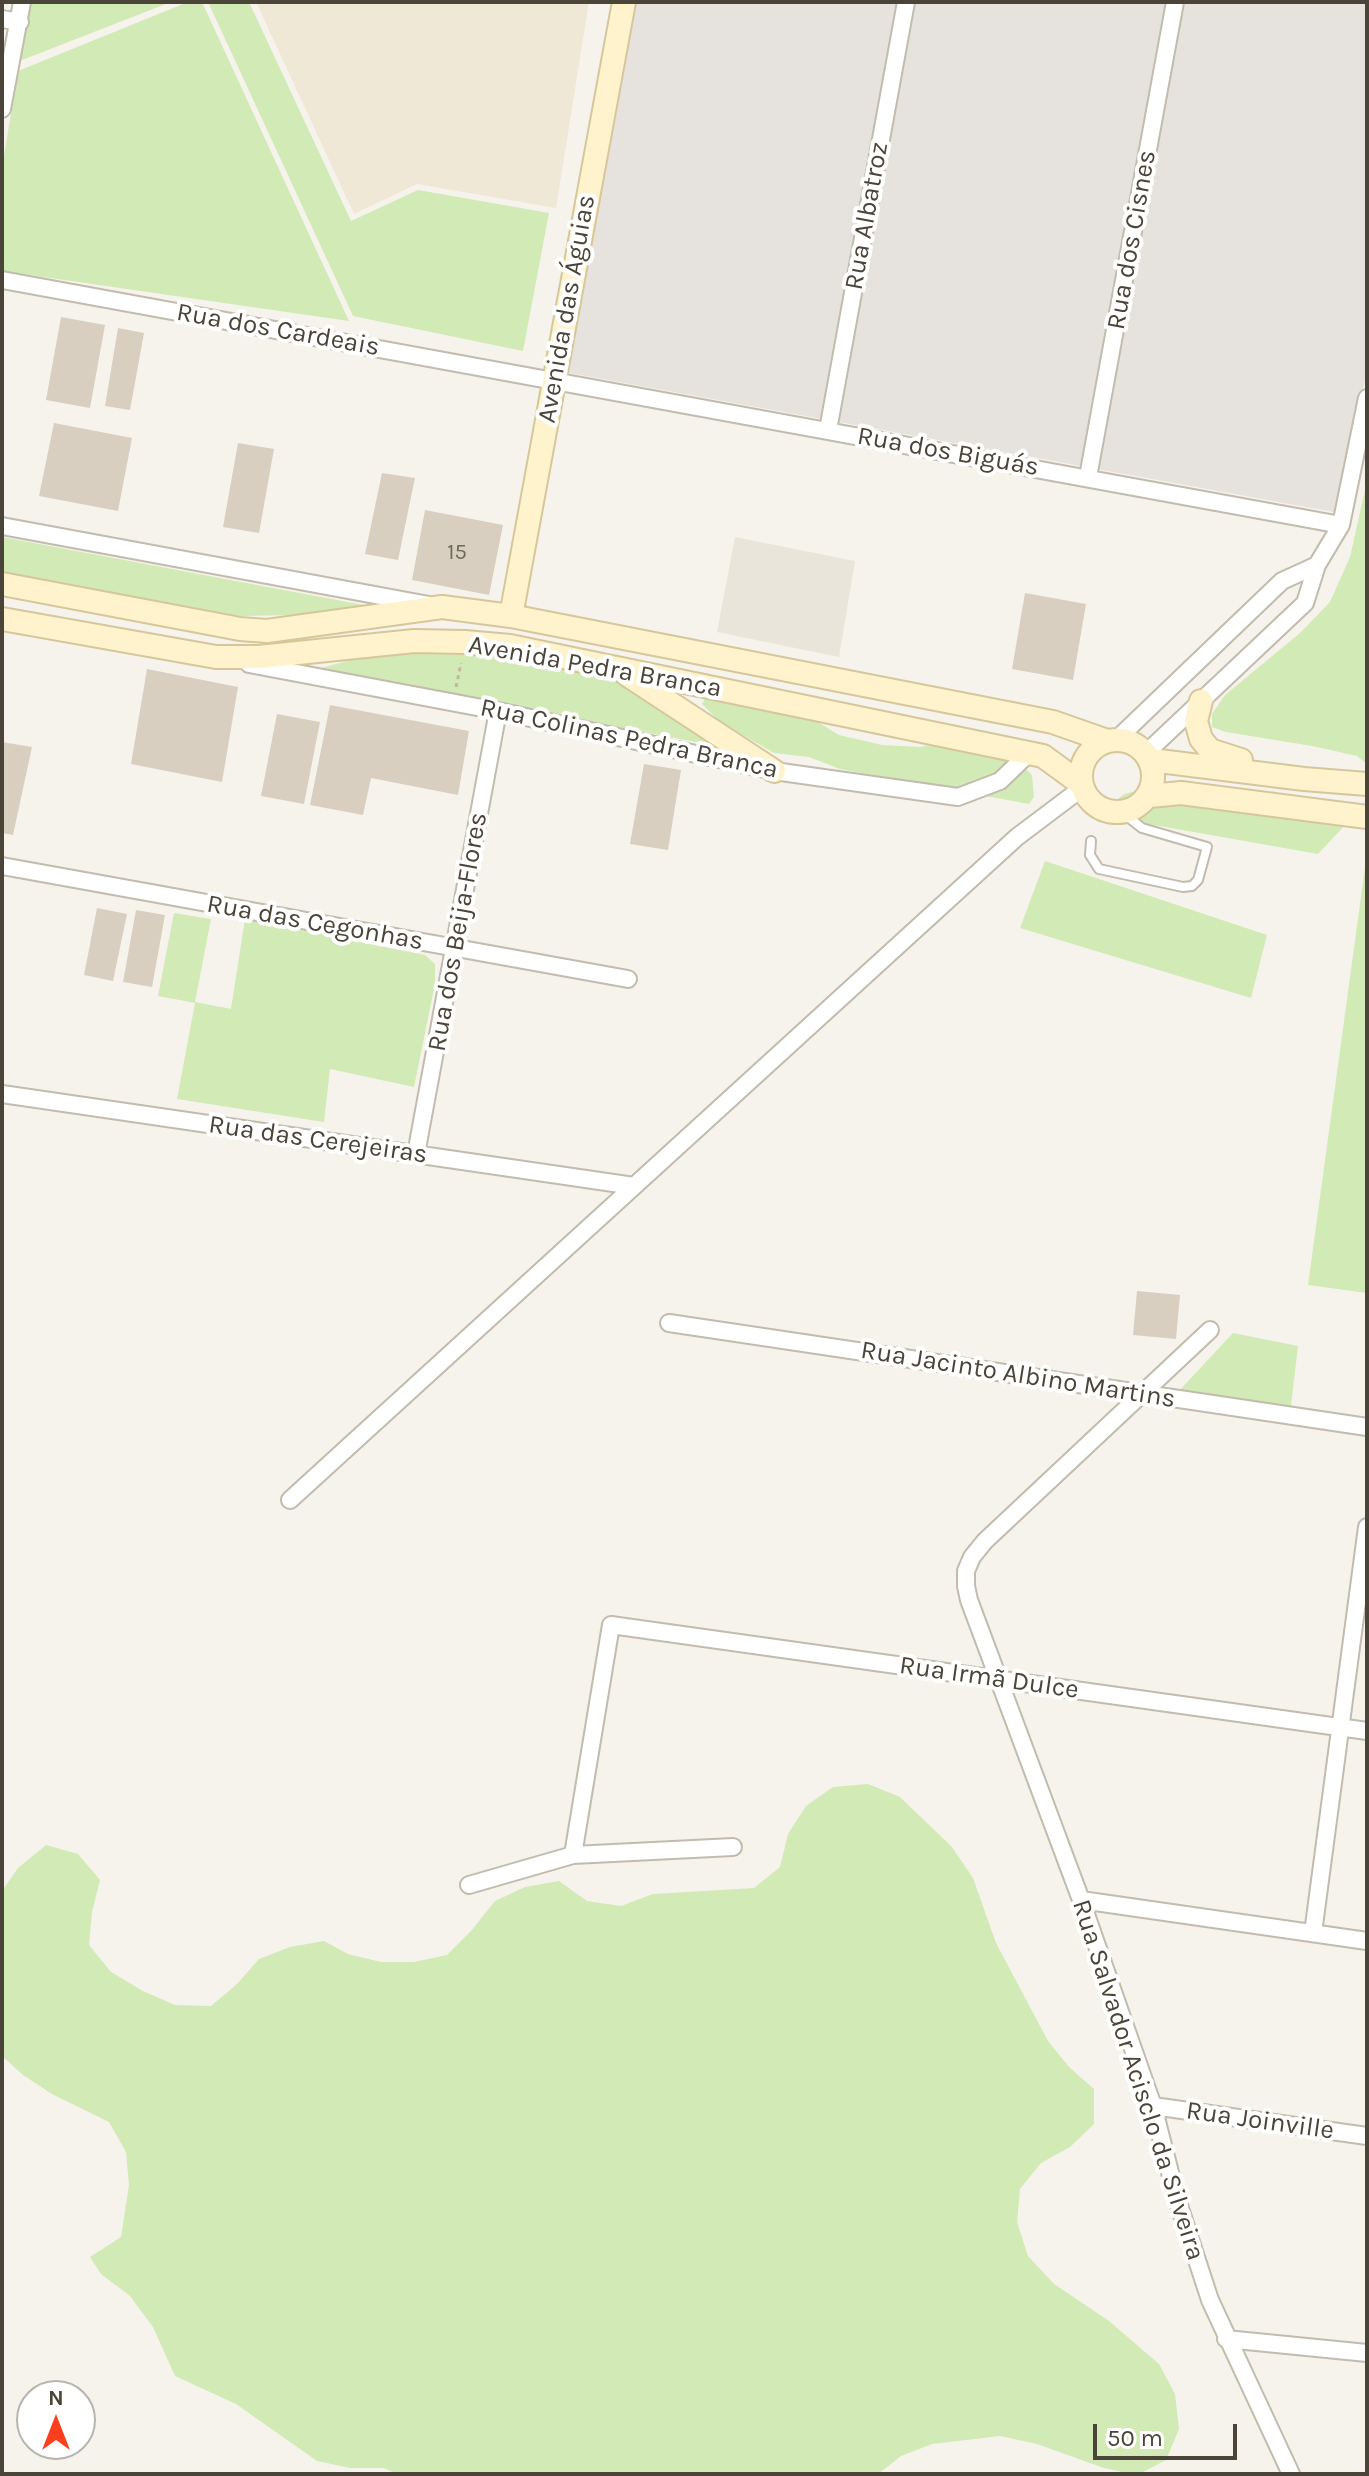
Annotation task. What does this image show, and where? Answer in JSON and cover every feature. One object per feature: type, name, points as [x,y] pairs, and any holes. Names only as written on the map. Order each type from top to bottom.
[{"type":"main road","name":"Avenida das Águias","points":[[511,616],[624,2]]},
{"type":"main road","name":"Avenida Pedra Branca","points":[[2,584],[240,629],[267,631],[442,607],[511,616],[1053,722],[1111,741]]},
{"type":"main road","name":"Avenida Pedra Branca","points":[[2,619],[216,657],[259,657],[414,641],[510,646],[1043,756],[1081,785]]},
{"type":"main road","points":[[615,667],[774,771]]},
{"type":"main road","points":[[1201,701],[1196,721],[1201,739],[1210,750],[1304,779]]},
{"type":"main road","points":[[1111,741],[1135,744],[1148,757],[1154,783],[1150,796],[1144,803],[1123,813],[1100,809],[1081,785],[1081,770],[1092,750],[1111,741]]},
{"type":"main road","points":[[1148,757],[1304,779],[1367,784]]},
{"type":"main road","points":[[1150,796],[1181,793],[1367,817]]},
{"type":"street","points":[[2,109],[22,2]]},
{"type":"street","name":"Rua Albatroz","points":[[828,430],[906,2]]},
{"type":"street","name":"Rua dos Cisnes","points":[[1088,477],[1175,2]]},
{"type":"street","points":[[2,19],[20,22]]},
{"type":"street","name":"Rua dos Cardeais","points":[[2,280],[554,379]]},
{"type":"street","name":"Rua dos Biguás","points":[[554,379],[1341,525]]},
{"type":"street","points":[[1148,757],[1201,701],[1305,603],[1317,565],[1341,525],[1367,398]]},
{"type":"street","name":"Avenida Pedra Branca","points":[[2,526],[442,607]]},
{"type":"street","points":[[1111,741],[1282,581],[1317,565]]},
{"type":"street","name":"Rua Colinas Pedra Branca","points":[[216,657],[498,711],[774,771],[958,797],[1000,781],[1029,753]]},
{"type":"street","name":"Rua dos Beija-Flores","points":[[416,1154],[498,711]]},
{"type":"street","points":[[290,1500],[1017,837],[1081,785]]},
{"type":"street","name":"Rua das Cegonhas","points":[[2,866],[628,979]]},
{"type":"street","name":"Rua das Cerejeiras","points":[[2,1094],[634,1186]]},
{"type":"street","name":"Rua Jacinto Albino Martins","points":[[669,1323],[1367,1427]]},
{"type":"street","name":"Rua Salvador Acisclo da Silveira","points":[[1210,1330],[1000,1526],[972,1557],[966,1571],[969,1600],[1081,1900],[1153,2106],[1195,2257],[1226,2339],[1291,2474]]},
{"type":"street","points":[[1313,1933],[1367,1527]]},
{"type":"street","name":"Rua Irmã Dulce","points":[[573,1855],[611,1625],[1367,1731]]},
{"type":"street","points":[[469,1885],[573,1855],[733,1847]]},
{"type":"street","points":[[1081,1900],[1367,1941]]},
{"type":"street","name":"Rua Joinville","points":[[1153,2106],[1367,2136]]},
{"type":"street","points":[[1226,2339],[1367,2353]]},
{"type":"lane","points":[[1091,841],[1090,855],[1099,869],[1183,887],[1192,886],[1198,880],[1207,847],[1142,828],[1123,813]]},
{"type":"shaded area","points":[[256,2],[589,2],[556,208],[417,184],[354,214]]},
{"type":"shaded area","points":[[633,2],[1367,2],[1367,369],[1339,513],[564,372]]},
{"type":"shaded area","points":[[735,537],[855,561],[839,657],[717,632]]},
{"type":"green space","points":[[28,2],[171,2],[17,62]]},
{"type":"green space","points":[[188,2],[202,2],[349,321],[2,271],[2,168],[18,71]]},
{"type":"green space","points":[[208,2],[249,2],[351,221],[418,190],[549,213],[523,351],[353,316]]},
{"type":"green space","points":[[1367,481],[1367,764],[1357,756],[1212,727],[1212,714],[1225,695],[1300,633],[1330,602],[1350,557]]},
{"type":"green space","points":[[2,537],[369,606],[295,615],[240,616],[2,572]]},
{"type":"green space","points":[[425,650],[488,651],[594,672],[621,682],[718,741],[716,746],[317,669],[362,657]]},
{"type":"green space","points":[[705,698],[718,698],[811,718],[839,735],[882,745],[921,747],[938,743],[1021,764],[1032,775],[1034,797],[1029,804],[840,769],[809,757],[774,753],[720,722],[702,704]]},
{"type":"green space","points":[[1140,790],[1346,824],[1318,854],[1109,817],[1106,809],[1124,794]]},
{"type":"green space","points":[[1367,860],[1367,1293],[1308,1285]]},
{"type":"green space","points":[[1045,861],[1267,935],[1251,998],[1020,928]]},
{"type":"green space","points":[[174,913],[211,919],[195,1002],[231,1009],[245,919],[425,955],[435,964],[435,984],[414,1087],[330,1069],[324,1122],[177,1099],[195,1003],[158,996]]},
{"type":"green space","points":[[1233,1333],[1298,1346],[1290,1414],[1176,1394]]},
{"type":"green space","points":[[868,1784],[900,1797],[952,1847],[973,1878],[996,1943],[1048,2041],[1069,2067],[1094,2089],[1094,2124],[1070,2147],[1041,2163],[1020,2189],[1017,2222],[1028,2256],[1054,2284],[1109,2321],[1159,2364],[1175,2394],[1179,2429],[1166,2460],[1139,2474],[1131,2474],[1104,2468],[1037,2444],[1000,2436],[932,2444],[901,2456],[878,2474],[397,2474],[384,2468],[350,2468],[317,2461],[236,2404],[175,2376],[153,2327],[130,2296],[101,2274],[90,2257],[121,2237],[129,2185],[126,2152],[109,2122],[52,2094],[23,2075],[2,2056],[2,1891],[18,1868],[46,1845],[78,1854],[100,1880],[92,1912],[89,1945],[111,1972],[175,2005],[211,2006],[237,1984],[259,1959],[290,1947],[324,1941],[348,1954],[381,1962],[414,1962],[447,1955],[495,1901],[525,1887],[559,1881],[587,1901],[621,1906],[653,1894],[754,1888],[780,1867],[788,1834],[806,1806],[833,1787]]},
{"type":"building","points":[[61,317],[105,325],[90,408],[46,400]]},
{"type":"building","points":[[118,328],[144,333],[130,410],[105,406]]},
{"type":"building","points":[[54,423],[132,438],[118,511],[39,496]]},
{"type":"building","points":[[238,443],[274,449],[259,533],[223,527]]},
{"type":"building","points":[[382,473],[415,478],[398,560],[365,554]]},
{"type":"building","points":[[425,510],[503,525],[489,595],[412,580]]},
{"type":"building","points":[[1025,593],[1086,604],[1073,680],[1012,669]]},
{"type":"building","points":[[147,669],[238,687],[222,782],[131,764]]},
{"type":"building","points":[[330,705],[469,731],[458,795],[371,778],[363,815],[310,805]]},
{"type":"building","points":[[277,714],[320,722],[304,804],[261,796]]},
{"type":"building","points":[[2,742],[32,747],[13,835],[2,833]]},
{"type":"building","points":[[644,764],[681,770],[668,850],[630,844]]},
{"type":"building","points":[[97,908],[127,914],[113,981],[84,975]]},
{"type":"building","points":[[136,910],[165,915],[152,987],[123,982]]},
{"type":"building","points":[[1137,1291],[1180,1295],[1176,1339],[1133,1335]]}]
